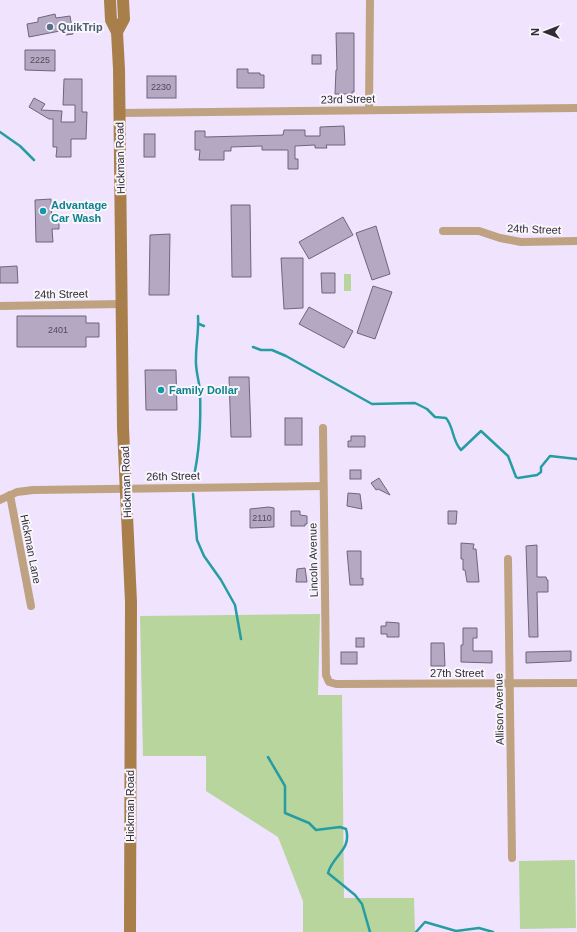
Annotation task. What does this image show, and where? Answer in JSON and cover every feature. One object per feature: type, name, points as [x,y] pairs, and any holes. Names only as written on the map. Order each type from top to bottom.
[{"type":"main road","name":"Hickman Road","points":[[110,0],[111,20],[117,32],[120,113],[126,488],[131,610],[130,932]]},
{"type":"main road","name":"Hickman Road","points":[[117,32],[124,19],[123,0]]},
{"type":"street","points":[[368,110],[370,0]]},
{"type":"street","name":"23rd Street","points":[[120,113],[577,108]]},
{"type":"street","name":"24th Street","points":[[443,231],[479,231],[500,238],[516,241],[577,241]]},
{"type":"street","name":"24th Street","points":[[0,306],[122,304]]},
{"type":"street","name":"Lincoln Avenue","points":[[323,428],[326,675],[329,682],[336,684]]},
{"type":"street","name":"26th Street","points":[[0,500],[17,492],[33,490],[324,486]]},
{"type":"street","name":"Hickman Lane","points":[[10,495],[31,606]]},
{"type":"street","name":"Allison Avenue","points":[[508,559],[512,858]]},
{"type":"street","name":"27th Street","points":[[336,684],[577,683]]},
{"type":"green space","points":[[344,274],[351,274],[351,291],[344,291]]},
{"type":"green space","points":[[320,614],[318,695],[342,695],[344,898],[414,898],[415,932],[303,932],[303,901],[278,837],[206,791],[206,756],[143,756],[140,616]]},
{"type":"green space","points":[[575,860],[576,928],[520,929],[519,861]]},
{"type":"building","name":"QuikTrip","points":[[55,14],[56,18],[70,16],[73,34],[66,35],[65,30],[29,37],[27,24],[38,22],[38,18]]},
{"type":"building","points":[[336,33],[354,33],[354,92],[352,92],[352,94],[335,94],[337,70]]},
{"type":"building","points":[[25,50],[55,50],[55,71],[25,70]]},
{"type":"building","points":[[312,55],[321,55],[321,64],[312,64]]},
{"type":"building","points":[[237,69],[248,69],[248,73],[260,73],[260,75],[264,75],[264,88],[237,88]]},
{"type":"building","points":[[147,76],[176,76],[176,98],[147,98]]},
{"type":"building","points":[[64,79],[82,79],[82,112],[87,112],[86,139],[71,139],[71,157],[56,157],[57,147],[53,147],[53,119],[49,119],[29,107],[34,98],[45,104],[41,110],[62,111],[61,122],[75,122],[75,105],[63,105]]},
{"type":"building","points":[[344,126],[345,145],[326,145],[327,148],[315,148],[315,145],[295,146],[295,159],[298,159],[298,169],[288,169],[288,150],[262,150],[262,146],[231,147],[231,151],[224,151],[224,160],[199,160],[200,150],[195,150],[195,131],[205,131],[205,137],[283,135],[284,130],[305,130],[305,136],[320,136],[320,127]]},
{"type":"building","points":[[144,134],[155,134],[155,157],[144,157]]},
{"type":"building","name":"Advantage Car Wash","points":[[51,199],[52,222],[59,222],[59,229],[52,229],[53,242],[36,242],[35,200]]},
{"type":"building","points":[[231,205],[250,205],[251,277],[232,277]]},
{"type":"building","points":[[343,217],[353,235],[309,259],[299,242]]},
{"type":"building","points":[[376,226],[390,274],[372,280],[356,233]]},
{"type":"building","points":[[170,234],[169,295],[149,295],[150,235]]},
{"type":"building","points":[[281,258],[303,258],[303,308],[284,309]]},
{"type":"building","points":[[17,266],[18,283],[0,283],[0,267]]},
{"type":"building","points":[[321,273],[335,273],[335,293],[322,293]]},
{"type":"building","points":[[373,286],[392,292],[375,339],[357,333]]},
{"type":"building","points":[[309,307],[353,331],[344,348],[299,324]]},
{"type":"building","points":[[17,316],[86,316],[86,323],[99,323],[99,337],[86,337],[86,347],[17,347]]},
{"type":"building","name":"Family Dollar","points":[[145,370],[176,370],[177,410],[146,410]]},
{"type":"building","points":[[229,377],[249,377],[251,437],[231,437]]},
{"type":"building","points":[[285,418],[302,418],[302,445],[285,445]]},
{"type":"building","points":[[351,436],[365,436],[365,447],[348,447],[348,441],[351,441]]},
{"type":"building","points":[[350,470],[361,470],[361,479],[350,479]]},
{"type":"building","points":[[379,478],[390,495],[378,489],[376,490],[371,483]]},
{"type":"building","points":[[348,493],[360,494],[362,509],[347,506]]},
{"type":"building","points":[[269,507],[274,508],[274,527],[250,528],[250,509]]},
{"type":"building","points":[[291,511],[300,511],[300,515],[307,516],[307,524],[305,524],[305,526],[291,526]]},
{"type":"building","points":[[448,511],[457,511],[456,524],[448,524]]},
{"type":"building","points":[[461,543],[474,544],[473,549],[476,549],[479,582],[467,582],[465,570],[463,570],[463,559],[461,559]]},
{"type":"building","points":[[537,545],[537,577],[546,577],[548,580],[548,592],[537,592],[538,637],[529,637],[526,546]]},
{"type":"building","points":[[347,551],[361,551],[361,579],[363,578],[363,585],[350,585]]},
{"type":"building","points":[[305,568],[307,582],[296,582],[297,569]]},
{"type":"building","points":[[386,622],[399,623],[399,637],[387,637],[387,634],[381,634],[381,626],[386,626]]},
{"type":"building","points":[[463,628],[477,628],[477,638],[473,638],[473,651],[492,651],[492,663],[461,662]]},
{"type":"building","points":[[356,638],[364,638],[364,647],[356,647]]},
{"type":"building","points":[[431,643],[444,643],[445,666],[431,666]]},
{"type":"building","points":[[571,651],[571,661],[526,663],[526,652]]},
{"type":"building","points":[[341,652],[357,652],[357,664],[341,664]]},
{"type":"waterway","points":[[0,132],[20,146],[34,160]]},
{"type":"waterway","points":[[193,480],[199,447],[200,425],[200,391],[196,362],[198,316]]},
{"type":"waterway","points":[[199,324],[204,326]]},
{"type":"waterway","points":[[253,347],[261,350],[272,350],[286,356],[372,404],[415,403],[427,409],[435,417],[446,418],[461,450],[481,431],[508,456],[516,477],[518,478],[537,475],[541,472],[541,467],[550,456],[577,459]]},
{"type":"waterway","points":[[193,494],[197,540],[204,556],[221,580],[235,605],[241,639]]},
{"type":"waterway","points":[[268,757],[285,786],[285,813],[309,823],[316,830],[340,827],[346,829],[347,836],[344,847],[330,867],[328,873],[355,895],[362,904],[370,932]]},
{"type":"waterway","points":[[416,932],[425,922],[456,931],[479,928],[493,932]]},
{"type":"place","name":"QuikTrip","points":[[50,27]]},
{"type":"place","name":"Advantage Car Wash","points":[[43,211]]},
{"type":"place","name":"Family Dollar","points":[[161,390]]}]
